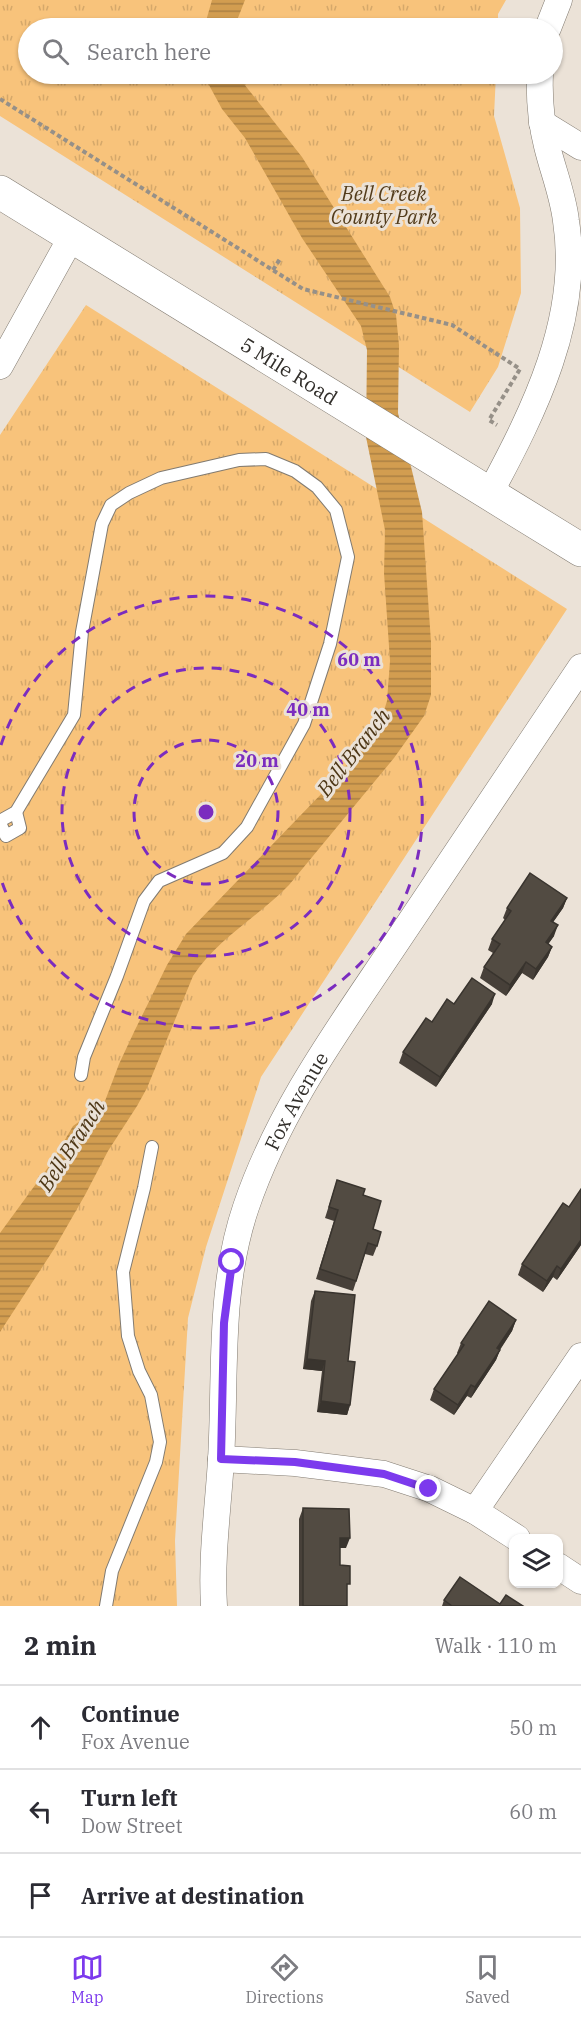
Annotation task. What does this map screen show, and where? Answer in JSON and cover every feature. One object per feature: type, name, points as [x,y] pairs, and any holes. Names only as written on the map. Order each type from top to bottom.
[{"type":"main road","name":"5 Mile Road","points":[[0,192],[581,549]]},
{"type":"street","points":[[552,18],[559,0]]},
{"type":"street","points":[[490,494],[519,439],[540,392],[556,346],[566,296],[569,260],[567,223],[542,123],[539,84]]},
{"type":"street","points":[[542,123],[581,147]]},
{"type":"street","points":[[0,366],[72,236]]},
{"type":"street","name":"Fox Avenue","points":[[214,1606],[212,1573],[221,1459],[224,1323],[232,1262],[245,1209],[276,1135],[301,1088],[581,667]]},
{"type":"street","points":[[475,1511],[581,1356]]},
{"type":"street","points":[[221,1459],[295,1462],[384,1474],[429,1489],[475,1511],[510,1534]]},
{"type":"street","points":[[563,1569],[581,1581]]},
{"type":"lane","points":[[0,822],[6,836],[20,828],[16,812],[74,715],[82,632],[102,524],[111,505],[129,493],[161,478],[239,460],[266,459],[295,471],[317,487],[336,510],[348,557],[330,644],[304,724],[247,827],[223,854],[159,881],[144,901],[84,1058],[81,1075]]},
{"type":"lane","points":[[106,1606],[112,1571],[156,1462],[160,1442],[151,1395],[139,1371],[129,1336],[123,1272],[152,1147]]},
{"type":"path","points":[[0,99],[303,289],[452,325],[520,369],[489,420],[503,429]]},
{"type":"path","points":[[273,270],[280,259]]},
{"type":"green space","name":"Bell Creek County Park","points":[[0,0],[506,0],[498,18],[18,18],[18,84],[496,84],[494,116],[520,208],[521,293],[498,367],[470,412],[0,116]]},
{"type":"green space","points":[[86,305],[567,609],[261,1077],[206,1247],[188,1318],[175,1541],[177,1606],[0,1606],[0,435]]},
{"type":"water","points":[[212,0],[245,0],[238,18],[207,18]]},
{"type":"water","name":"Bell Branch","points":[[208,84],[244,84],[302,157],[390,297],[396,315],[399,345],[398,413],[422,512],[431,642],[431,695],[424,716],[394,758],[289,885],[214,950],[193,976],[147,1088],[108,1151],[54,1249],[0,1332],[0,1233],[52,1162],[73,1126],[105,1101],[134,1032],[167,965],[186,934],[327,788],[365,743],[382,717],[387,701],[390,661],[384,573],[385,530],[366,437],[367,350],[361,326],[302,238],[245,138],[222,109]]},
{"type":"building","points":[[530,873],[567,898],[551,921],[558,925],[546,942],[552,947],[536,969],[526,962],[510,985],[484,967],[500,944],[492,939],[511,911],[507,908]]},
{"type":"building","points":[[472,978],[495,994],[440,1077],[403,1052],[426,1018],[432,1022],[447,999],[454,1004]]},
{"type":"building","points":[[337,1180],[365,1189],[363,1195],[381,1201],[373,1229],[381,1232],[377,1246],[368,1243],[356,1281],[320,1269],[338,1210],[329,1207]]},
{"type":"building","points":[[581,1189],[581,1240],[561,1269],[557,1266],[547,1281],[522,1264],[563,1203],[569,1207]]},
{"type":"building","points":[[315,1291],[355,1295],[348,1361],[355,1362],[350,1405],[321,1401],[325,1361],[307,1359]]},
{"type":"building","points":[[489,1301],[516,1320],[497,1348],[500,1350],[475,1387],[471,1385],[458,1405],[434,1389],[464,1345],[461,1343]]},
{"type":"building","points":[[303,1508],[349,1509],[350,1538],[340,1538],[340,1565],[350,1566],[347,1606],[303,1606]]},
{"type":"building","points":[[460,1577],[500,1604],[506,1595],[523,1606],[452,1606],[444,1600]]},
{"type":"route","points":[[232,1262],[224,1323],[221,1459],[295,1462],[384,1474],[429,1489]]}]
